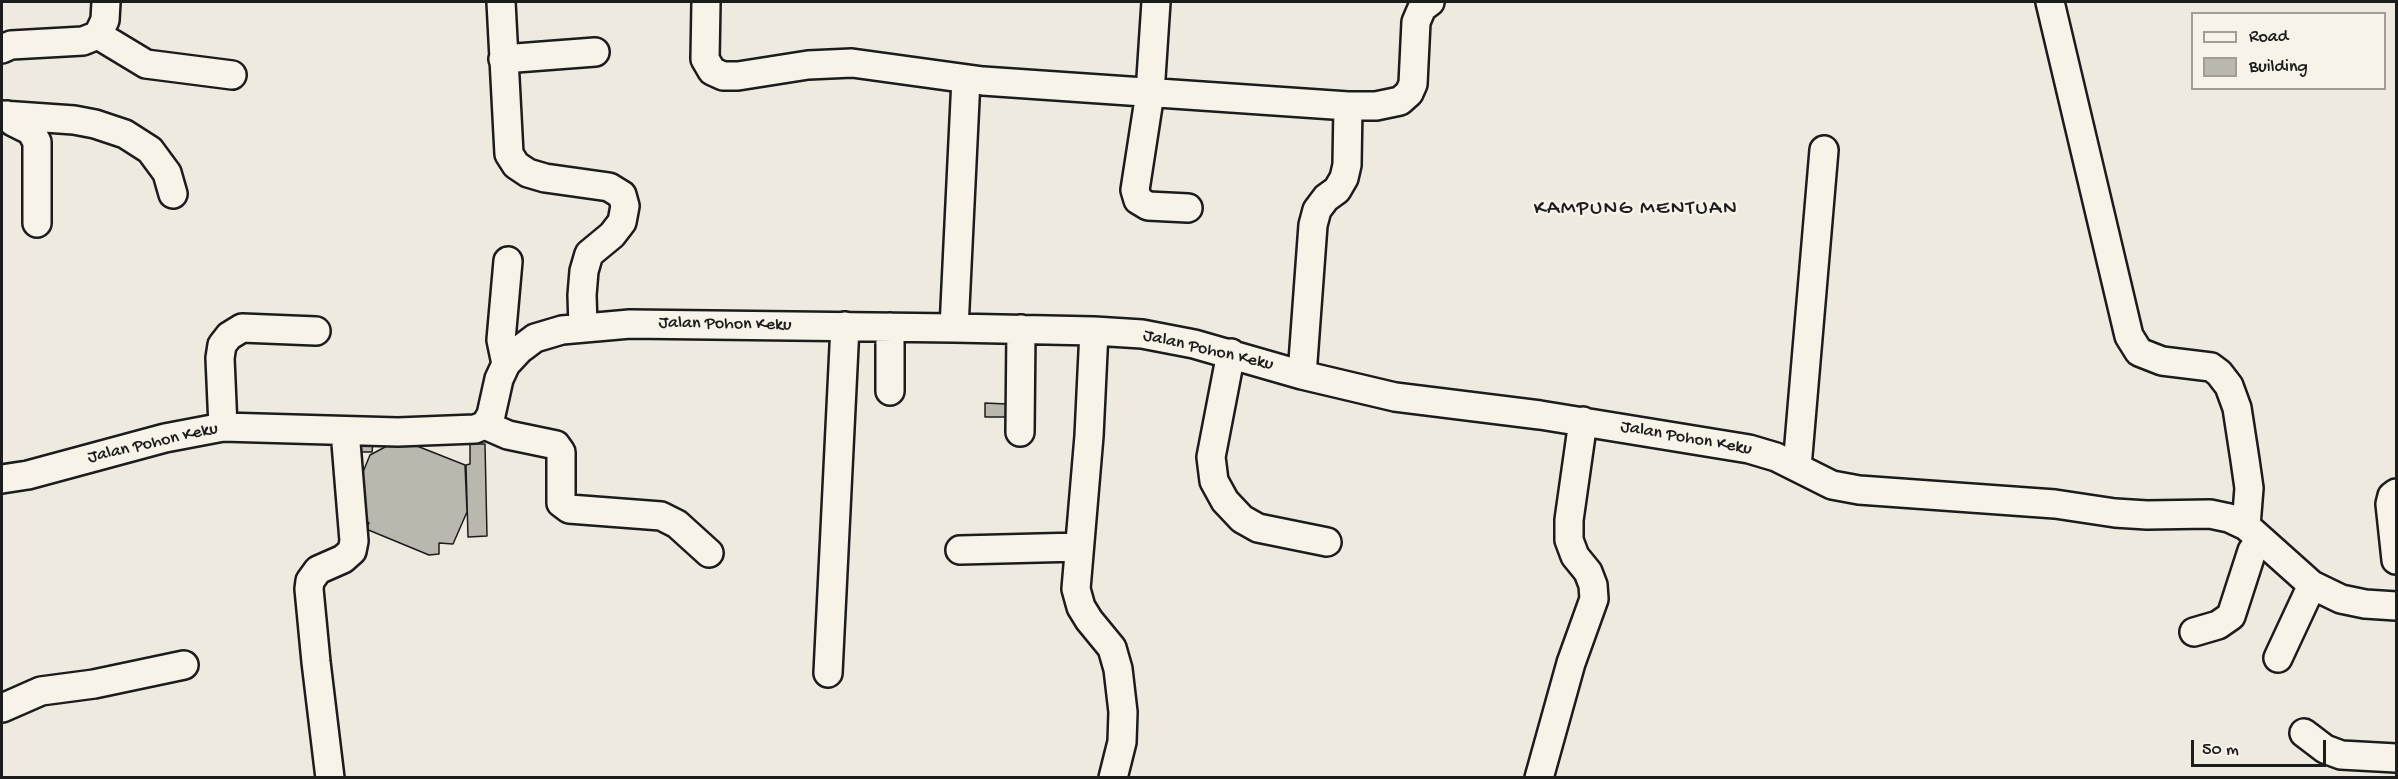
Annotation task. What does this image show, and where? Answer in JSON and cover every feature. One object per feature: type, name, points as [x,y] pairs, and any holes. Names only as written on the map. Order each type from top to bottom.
[{"type":"street","points":[[2,49],[11,45],[83,40],[98,35],[105,20],[106,2]]},
{"type":"street","points":[[501,2],[509,154],[516,165],[537,175],[609,187],[622,195],[625,206],[622,222],[612,235],[589,254],[586,262],[582,295],[584,327]]},
{"type":"street","points":[[706,2],[705,59],[712,71],[723,76],[738,76],[808,65],[852,63],[966,79],[1348,106],[1376,106],[1400,100],[1409,93],[1413,84],[1416,22],[1422,8],[1430,2]]},
{"type":"street","points":[[1156,2],[1150,93],[1135,190],[1138,200],[1148,206],[1188,208]]},
{"type":"street","points":[[2050,2],[2129,336],[2139,352],[2162,361],[2211,367],[2229,386],[2237,408],[2248,479],[2253,533],[2252,551],[2231,616],[2218,625],[2194,632]]},
{"type":"street","points":[[98,35],[146,64],[232,75]]},
{"type":"street","points":[[503,59],[595,52]]},
{"type":"street","points":[[954,328],[966,79]]},
{"type":"street","points":[[1302,375],[1313,225],[1317,210],[1326,198],[1337,190],[1344,178],[1347,165],[1348,106]]},
{"type":"street","points":[[4,115],[74,120],[125,134],[150,150],[167,173],[173,194]]},
{"type":"street","points":[[4,115],[31,131],[37,142],[37,223]]},
{"type":"street","points":[[1797,467],[1824,150]]},
{"type":"street","points":[[506,364],[501,340],[508,261]]},
{"type":"street","name":"Jalan Pohon Keku","points":[[2,479],[28,475],[165,438],[223,427],[345,431],[475,429],[485,425],[491,415],[499,379],[506,364],[519,350],[535,338],[562,330],[584,327],[630,324],[845,326],[1142,334],[1232,353],[1302,375],[1395,397],[1583,421],[1749,449],[1776,457],[1832,485],[1858,490],[2055,504],[2136,515],[2210,514],[2229,518],[2253,533],[2312,585],[2341,599],[2365,604],[2397,606]]},
{"type":"street","points":[[828,673],[845,326]]},
{"type":"street","points":[[890,327],[890,391]]},
{"type":"street","points":[[223,427],[220,358],[222,345],[229,336],[242,328],[316,331]]},
{"type":"street","points":[[1020,432],[1021,329]]},
{"type":"street","points":[[1094,332],[1089,436],[1076,589],[1081,607],[1112,648],[1118,669],[1123,712],[1122,742],[1113,777]]},
{"type":"street","points":[[1232,353],[1211,457],[1214,481],[1226,501],[1242,519],[1258,528],[1327,542]]},
{"type":"street","points":[[1539,777],[1568,673],[1594,599],[1593,585],[1588,572],[1575,556],[1569,540],[1569,520],[1583,421]]},
{"type":"street","points":[[485,425],[508,435],[555,445],[561,452],[561,503],[569,509],[661,516],[677,524],[709,554]]},
{"type":"street","points":[[330,777],[309,589],[310,581],[318,570],[343,560],[352,550],[354,541],[345,431]]},
{"type":"street","points":[[2397,493],[2392,496],[2390,504],[2397,560]]},
{"type":"street","points":[[960,550],[1079,547]]},
{"type":"street","points":[[2278,658],[2312,585]]},
{"type":"street","points":[[2,708],[41,691],[94,684],[184,665]]},
{"type":"street","points":[[2304,733],[2325,749],[2341,755],[2397,758]]},
{"type":"building","points":[[985,403],[1007,404],[1007,417],[985,417]]},
{"type":"building","points":[[350,441],[373,442],[372,452],[350,452]]},
{"type":"building","points":[[470,444],[485,444],[487,536],[468,537],[466,465],[470,464]]},
{"type":"building","points":[[387,446],[417,446],[465,465],[467,512],[453,544],[439,543],[439,554],[429,555],[366,529],[369,523],[357,518],[351,501],[370,455]]},
{"type":"district","name":"KAMPUNG MENTUAN","points":[[1636,210]]}]
